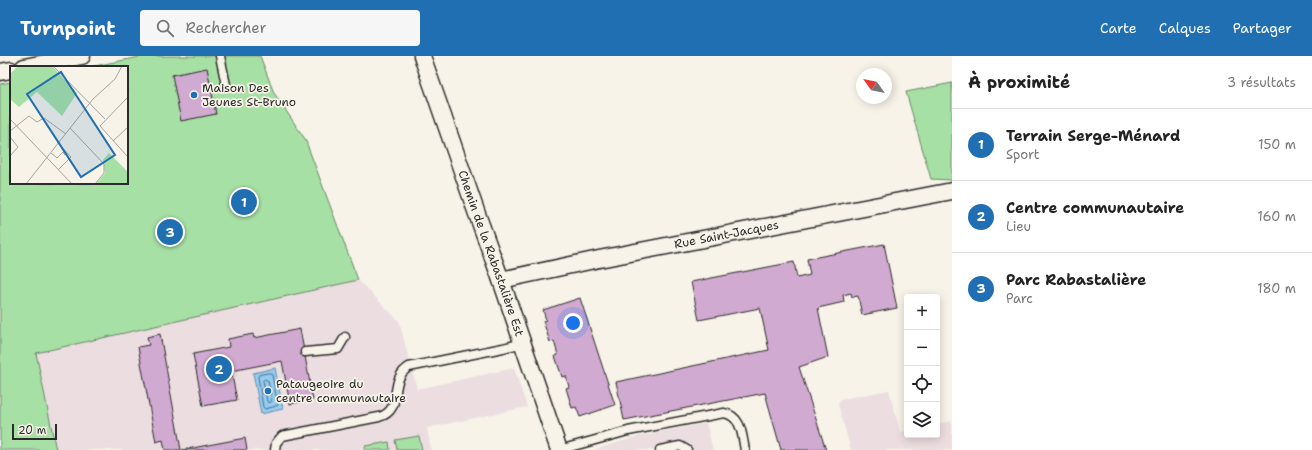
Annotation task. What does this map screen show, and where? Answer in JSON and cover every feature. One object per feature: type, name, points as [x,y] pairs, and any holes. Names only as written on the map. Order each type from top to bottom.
[{"type":"street","points":[[29,66],[82,56]]},
{"type":"street","name":"Chemin de la Rabastalière Est","points":[[422,56],[559,450]]},
{"type":"street","points":[[0,72],[10,70]]},
{"type":"street","name":"Rue Saint-Jacques","points":[[501,280],[599,259],[952,191]]},
{"type":"lane","points":[[220,56],[226,86]]},
{"type":"lane","points":[[305,352],[338,349],[345,337]]},
{"type":"lane","points":[[275,450],[276,443],[282,436],[386,415],[393,406],[398,378],[409,367],[523,343]]},
{"type":"lane","points":[[559,450],[628,431],[724,413],[735,417],[739,423],[745,450]]},
{"type":"lane","points":[[660,450],[680,446],[686,450]]},
{"type":"shaded area","points":[[358,280],[399,321],[417,389],[514,368],[527,407],[427,428],[431,450],[56,450],[35,353]]},
{"type":"shaded area","points":[[889,390],[900,432],[904,431],[904,438],[940,438],[940,423],[952,421],[952,450],[851,450],[838,404],[842,399]]},
{"type":"shaded area","points":[[706,423],[713,450],[593,450],[639,436]]},
{"type":"green space","points":[[145,56],[260,56],[274,93],[305,139],[358,280],[36,353],[56,450],[0,450],[0,84],[10,82],[10,184],[128,184],[128,66],[94,66]]},
{"type":"green space","points":[[952,83],[952,180],[931,179],[906,92]]},
{"type":"green space","points":[[419,436],[422,450],[397,450],[395,440]]},
{"type":"green space","points":[[389,442],[390,450],[365,450],[365,446]]},
{"type":"water","name":"Pataugeoire du centre communautaire","points":[[275,368],[283,409],[261,414],[253,373]]},
{"type":"building","name":"Maison Des Jeunes St-Bruno","points":[[207,68],[216,114],[181,121],[172,75]]},
{"type":"building","points":[[884,244],[897,308],[862,315],[858,296],[852,297],[851,293],[843,295],[844,302],[818,308],[828,357],[799,367],[826,450],[781,450],[765,393],[624,420],[616,382],[769,350],[760,308],[699,320],[691,282],[794,262],[797,278],[810,275],[807,259]]},
{"type":"building","points":[[580,298],[615,405],[580,417],[576,407],[572,408],[566,388],[569,387],[566,376],[562,377],[555,356],[558,355],[554,341],[550,342],[543,321],[546,320],[543,310]]},
{"type":"building","points":[[300,329],[313,400],[290,404],[282,361],[231,371],[237,400],[203,406],[193,354],[229,347],[228,339],[253,334],[254,338]]},
{"type":"building","points":[[160,334],[181,450],[165,450],[163,440],[156,442],[138,347],[149,345],[147,337]]},
{"type":"building","points":[[245,438],[247,450],[182,450]]},
{"type":"place","name":"Maison Des Jeunes St-Bruno","points":[[194,95]]},
{"type":"place","name":"Terrain Serge-Ménard","points":[[244,202]]},
{"type":"place","name":"Parc Rabastalière","points":[[170,232]]},
{"type":"place","name":"Centre communautaire","points":[[219,369]]},
{"type":"place","name":"Pataugeoire du centre communautaire","points":[[268,391]]}]
